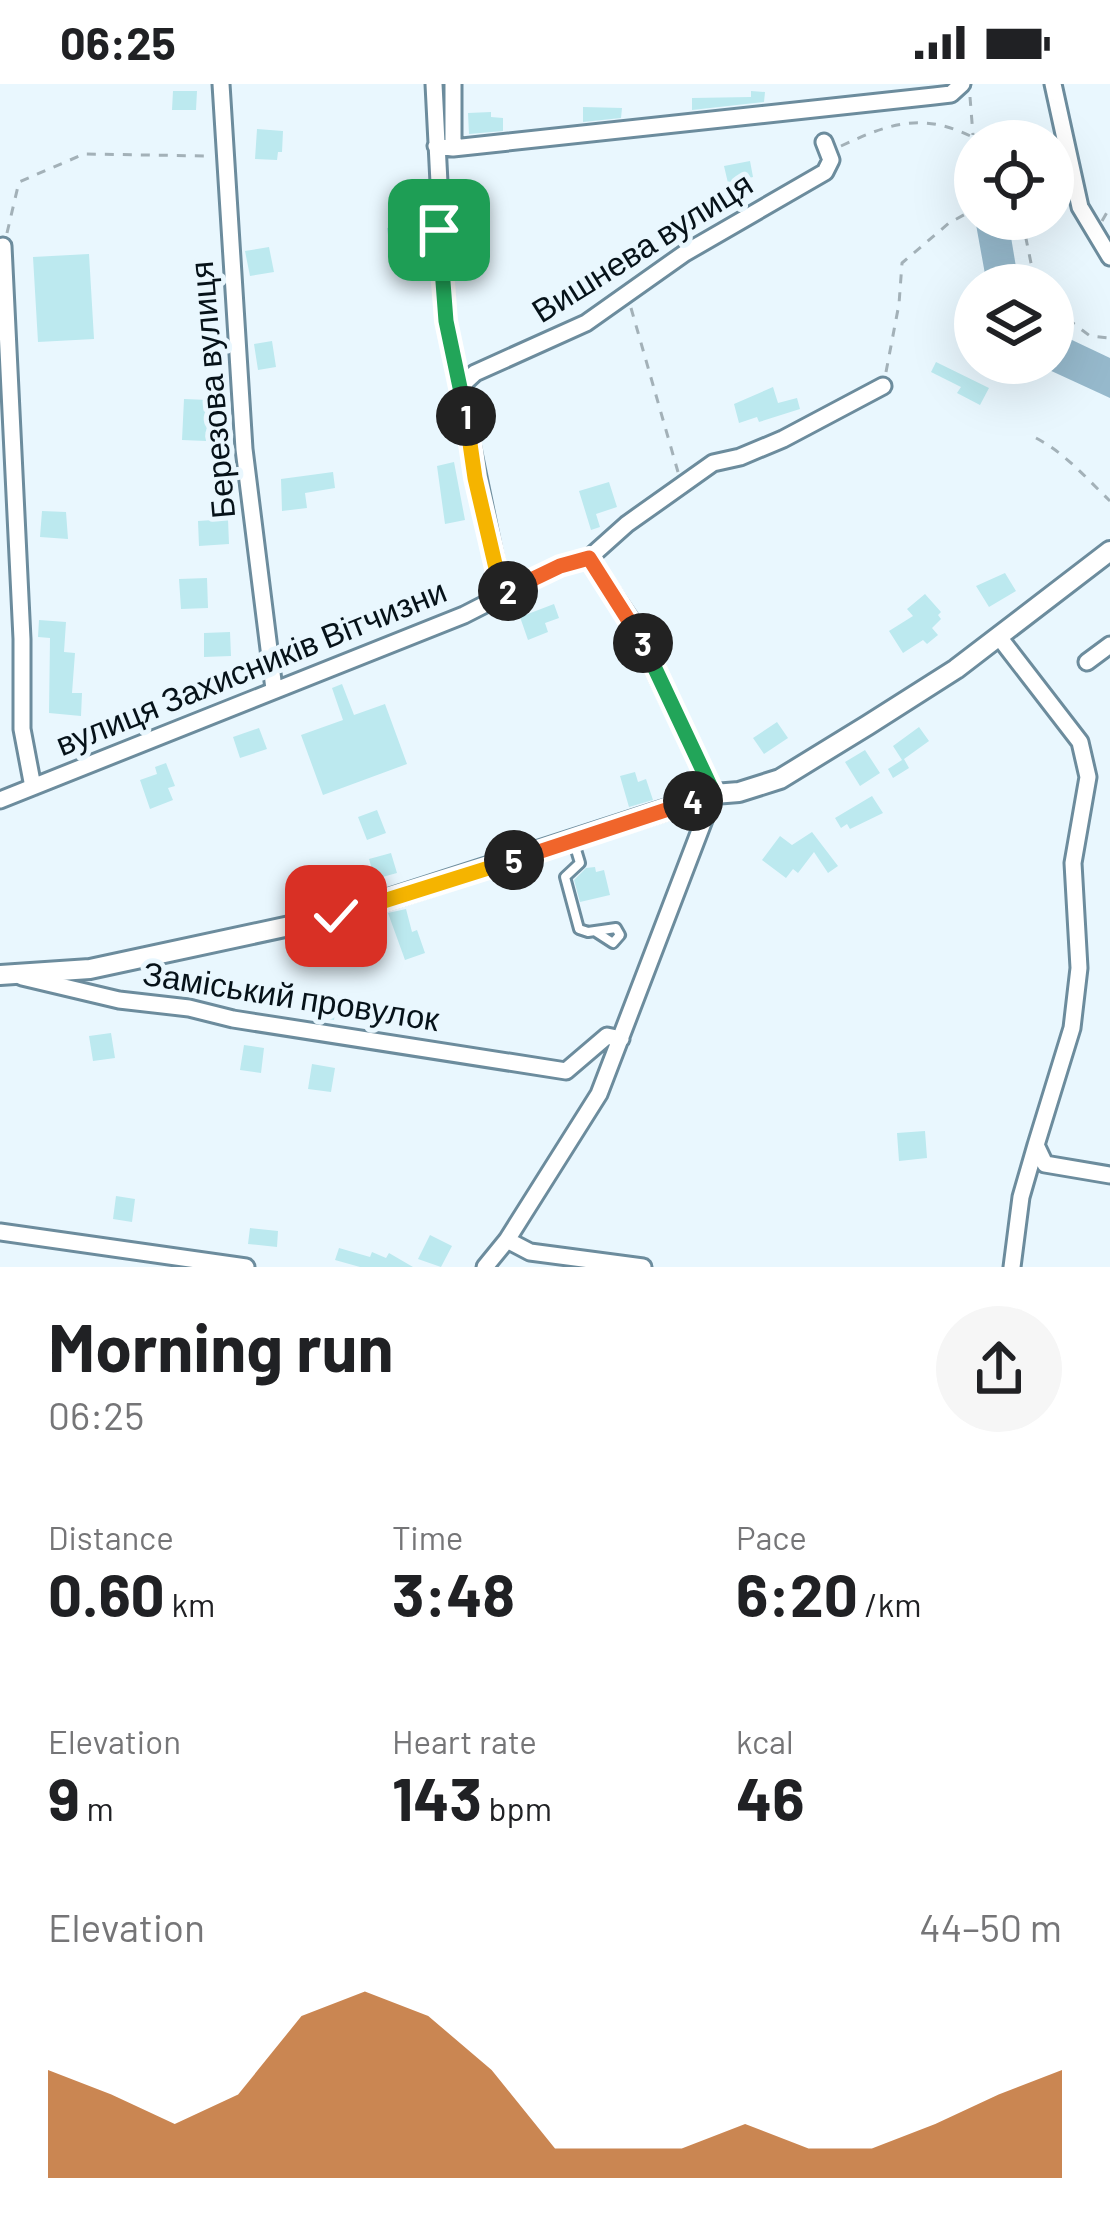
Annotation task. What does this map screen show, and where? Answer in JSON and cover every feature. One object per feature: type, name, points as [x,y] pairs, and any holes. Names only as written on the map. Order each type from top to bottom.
[{"type":"street","name":"Березова вулиця","points":[[221,84],[244,449],[274,689]]},
{"type":"street","points":[[434,84],[444,147],[446,321],[502,594]]},
{"type":"street","points":[[444,147],[453,84]]},
{"type":"street","points":[[1052,84],[1080,207],[1110,256]]},
{"type":"street","points":[[444,147],[966,89]]},
{"type":"street","name":"Вишнева вулиця","points":[[461,386],[476,373],[586,322],[685,253],[825,172],[831,160],[826,147]]},
{"type":"street","points":[[3,246],[22,729],[34,787]]},
{"type":"street","name":"вулиця Захисників Вітчизни","points":[[0,800],[464,616],[560,566],[589,558],[713,463],[783,439],[883,386]]},
{"type":"street","points":[[6,975],[90,969],[336,916],[714,794],[739,792],[779,779],[938,681],[1110,551]]},
{"type":"street","points":[[484,1267],[507,1240],[599,1094],[714,794],[630,619],[589,558]]},
{"type":"street","points":[[999,637],[1079,742],[1088,776],[1073,863],[1079,968],[1072,1028],[1021,1197],[1012,1267]]},
{"type":"street","points":[[1087,662],[1110,645]]},
{"type":"street","name":"Заміський провулок","points":[[6,975],[119,1000],[566,1071],[607,1036],[621,1039]]},
{"type":"street","points":[[1036,1145],[1045,1164],[1110,1175]]},
{"type":"street","points":[[0,1232],[246,1267]]},
{"type":"street","points":[[507,1240],[530,1252],[643,1267]]},
{"type":"lane","points":[[573,842],[580,863],[565,877],[579,929],[596,932]]},
{"type":"path","points":[[966,89],[971,120]]},
{"type":"path","points":[[826,147],[890,123],[925,122],[954,130]]},
{"type":"path","points":[[3,246],[19,182],[84,154],[224,156]]},
{"type":"path","points":[[883,386],[902,263],[954,220]]},
{"type":"path","points":[[627,295],[681,484]]},
{"type":"path","points":[[1074,324],[1090,336],[1110,338]]},
{"type":"path","points":[[1036,438],[1064,453],[1077,472],[1110,500]]},
{"type":"shaded area","points":[[979,240],[1012,240],[1016,264],[983,264]]},
{"type":"shaded area","points":[[1074,341],[1110,358],[1110,398],[1074,381]]},
{"type":"building","points":[[173,91],[197,91],[196,110],[172,110]]},
{"type":"building","points":[[751,91],[765,92],[764,102],[692,110],[692,98],[751,97]]},
{"type":"building","points":[[583,107],[622,108],[621,118],[583,122]]},
{"type":"building","points":[[491,112],[491,117],[503,118],[503,131],[469,134],[468,113]]},
{"type":"building","points":[[257,129],[283,131],[277,160],[255,159]]},
{"type":"building","points":[[750,161],[753,177],[728,183],[724,166]]},
{"type":"building","points":[[424,222],[428,243],[390,249],[387,228]]},
{"type":"building","points":[[269,247],[274,272],[250,276],[245,251]]},
{"type":"building","points":[[89,254],[94,339],[38,342],[33,257]]},
{"type":"building","points":[[272,341],[276,367],[258,370],[254,344]]},
{"type":"building","points":[[936,362],[954,371],[954,384],[931,372]]},
{"type":"building","points":[[955,384],[989,388],[980,405],[957,393],[961,387]]},
{"type":"building","points":[[773,387],[778,403],[797,398],[800,409],[739,423],[734,404]]},
{"type":"building","points":[[184,399],[208,400],[206,441],[182,440]]},
{"type":"building","points":[[454,462],[465,520],[445,524],[437,466]]},
{"type":"building","points":[[333,472],[335,488],[305,493],[307,508],[282,511],[281,479]]},
{"type":"building","points":[[609,482],[617,507],[596,514],[600,527],[591,530],[579,491]]},
{"type":"building","points":[[42,511],[66,512],[68,539],[40,537]]},
{"type":"building","points":[[228,519],[229,544],[199,546],[198,521]]},
{"type":"building","points":[[1005,573],[1016,591],[989,607],[976,586]]},
{"type":"building","points":[[207,578],[208,608],[181,609],[179,579]]},
{"type":"building","points":[[925,594],[941,612],[932,628],[938,635],[903,653],[889,631],[913,616],[907,609]]},
{"type":"building","points":[[554,604],[559,618],[545,623],[548,632],[528,640],[520,617]]},
{"type":"building","points":[[39,620],[66,622],[64,652],[75,653],[72,693],[82,693],[81,716],[49,713],[50,638],[38,637]]},
{"type":"building","points":[[230,632],[231,656],[204,657],[204,633]]},
{"type":"building","points":[[342,684],[354,715],[385,704],[407,764],[323,795],[301,735],[343,720],[332,688]]},
{"type":"building","points":[[777,722],[788,738],[764,754],[753,738]]},
{"type":"building","points":[[919,727],[929,741],[904,759],[909,768],[893,778],[888,769],[902,760],[893,746]]},
{"type":"building","points":[[259,728],[267,749],[240,758],[233,737]]},
{"type":"building","points":[[865,750],[880,773],[860,786],[845,762]]},
{"type":"building","points":[[166,763],[175,786],[168,788],[173,800],[150,809],[140,780],[157,774],[155,767]]},
{"type":"building","points":[[635,772],[638,782],[646,779],[653,800],[629,807],[620,776]]},
{"type":"building","points":[[872,796],[883,813],[850,829],[847,824],[841,828],[835,818]]},
{"type":"building","points":[[377,810],[386,833],[367,840],[358,817]]},
{"type":"building","points":[[812,832],[838,866],[828,873],[814,852],[798,873],[793,869],[786,878],[762,860],[780,836],[792,845]]},
{"type":"building","points":[[391,853],[397,873],[375,879],[369,859]]},
{"type":"building","points":[[595,867],[596,872],[604,870],[610,895],[580,902],[574,880],[586,868]]},
{"type":"building","points":[[406,909],[412,932],[417,930],[425,953],[405,960],[388,913]]},
{"type":"building","points":[[316,992],[338,995],[334,1020],[312,1016]]},
{"type":"building","points":[[111,1033],[115,1058],[93,1061],[89,1036]]},
{"type":"building","points":[[244,1045],[264,1048],[261,1073],[240,1070]]},
{"type":"building","points":[[312,1064],[335,1068],[331,1092],[308,1089]]},
{"type":"building","points":[[925,1131],[927,1158],[899,1161],[897,1133]]},
{"type":"building","points":[[116,1196],[135,1199],[132,1222],[113,1219]]},
{"type":"building","points":[[250,1228],[278,1231],[277,1247],[248,1244]]},
{"type":"building","points":[[430,1235],[452,1246],[441,1267],[418,1259]]},
{"type":"building","points":[[339,1248],[370,1257],[372,1252],[386,1258],[389,1253],[413,1267],[360,1267],[335,1260]]},
{"type":"route","points":[[336,916],[714,794],[630,619],[589,558],[560,566],[502,594],[446,321],[439,230]]}]
